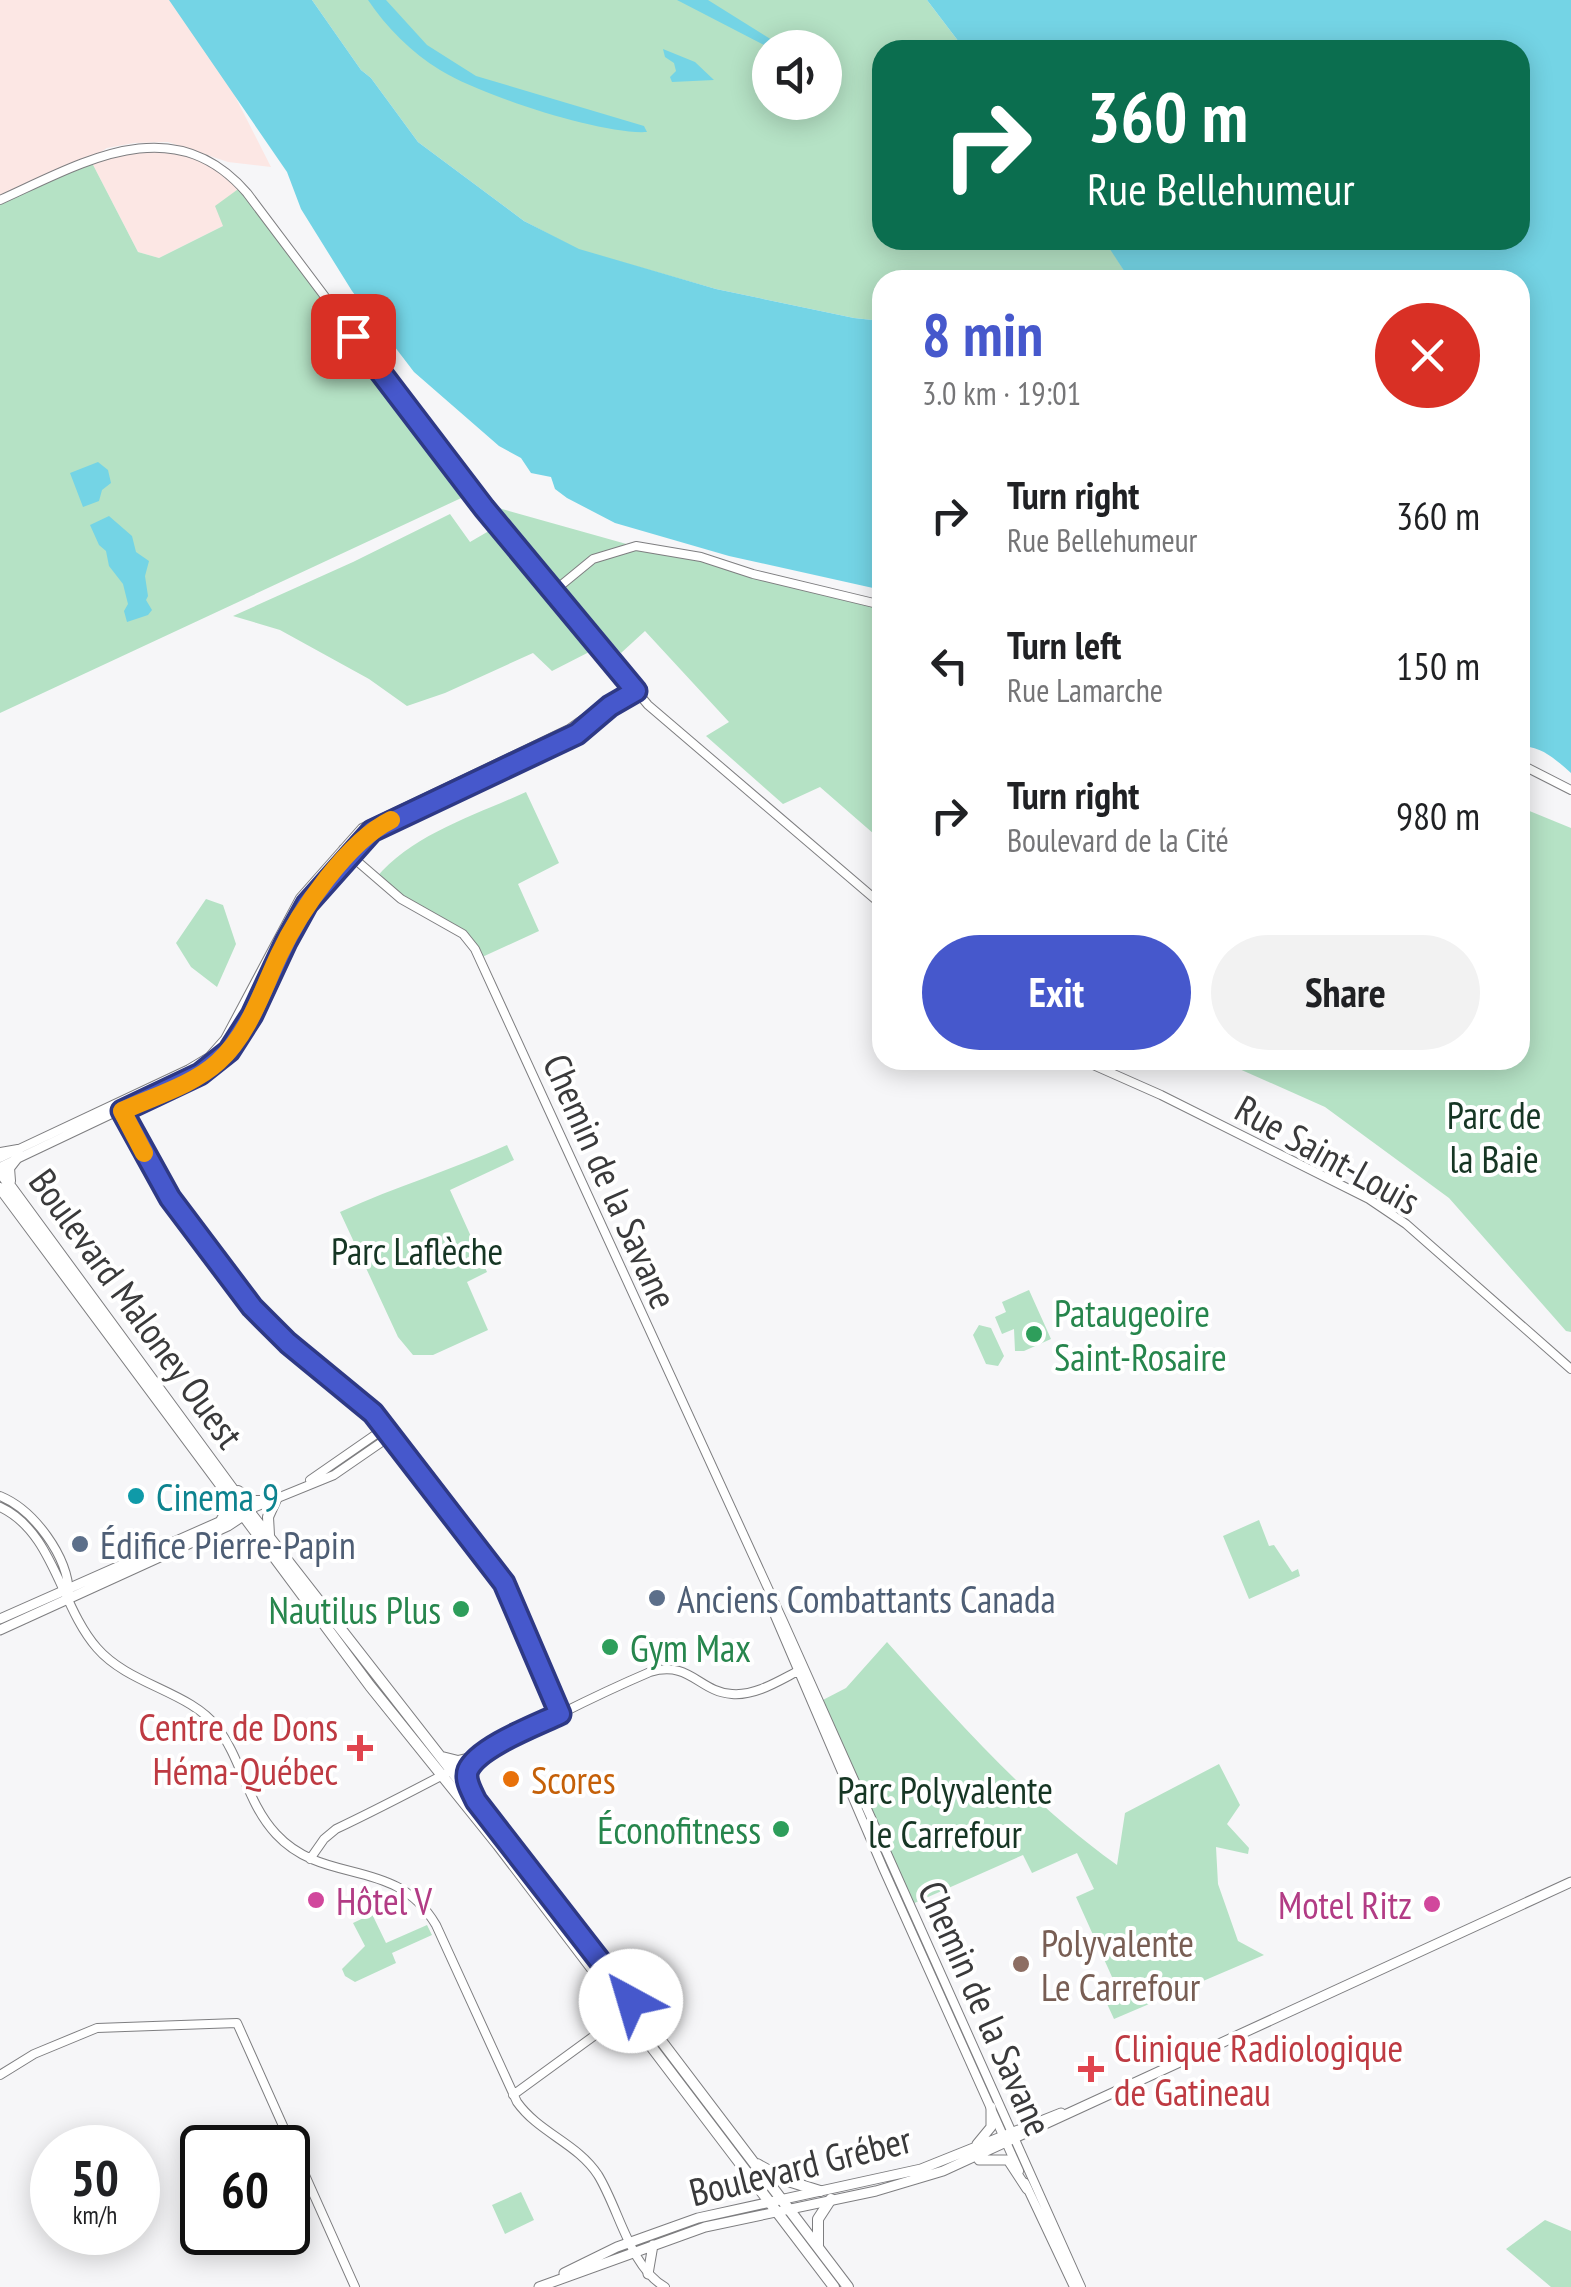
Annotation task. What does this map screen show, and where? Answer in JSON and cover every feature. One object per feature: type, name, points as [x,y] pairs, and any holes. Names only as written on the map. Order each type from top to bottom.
[{"type":"main road","points":[[0,1156],[17,1154]]},
{"type":"main road","points":[[15,1192],[8,1175],[17,1154]]},
{"type":"main road","name":"Boulevard Maloney Ouest","points":[[0,1170],[243,1513],[779,2204],[848,2287]]},
{"type":"main road","name":"Boulevard Maloney Ouest","points":[[0,1188],[229,1492]]},
{"type":"main road","points":[[222,1519],[228,1509],[229,1492],[253,1500],[273,1499],[268,1517],[269,1536]]},
{"type":"main road","points":[[0,1630],[66,1592],[222,1519],[243,1513]]},
{"type":"main road","points":[[0,1619],[243,1513]]},
{"type":"main road","name":"Boulevard Maloney Ouest","points":[[243,1513],[269,1536],[338,1636],[442,1756],[448,1773],[476,1801],[628,2007],[752,2162],[834,2287]]},
{"type":"main road","points":[[442,1756],[458,1761],[480,1756]]},
{"type":"main road","points":[[476,1801],[467,1775],[480,1756]]},
{"type":"main road","name":"Boulevard Gréber","points":[[539,2287],[707,2216],[890,2188],[1078,2107],[1571,1882]]},
{"type":"main road","points":[[968,2156],[991,2127],[990,2107]]},
{"type":"main road","points":[[968,2156],[1004,2158],[1011,2162],[1027,2189]]},
{"type":"main road","name":"Boulevard Gréber","points":[[632,2246],[653,2245],[820,2191],[968,2156]]},
{"type":"main road","points":[[752,2162],[788,2181],[820,2191]]},
{"type":"main road","points":[[818,2248],[818,2220],[831,2199]]},
{"type":"main road","points":[[648,2274],[653,2245]]},
{"type":"street","points":[[0,200],[121,149],[172,150],[222,171],[247,193],[474,496],[656,714],[872,897]]},
{"type":"street","points":[[554,591],[604,553],[636,546],[701,557],[753,574],[872,602]]},
{"type":"street","points":[[0,1170],[17,1154],[200,1074],[229,1051],[252,1015],[307,904],[346,852],[382,824],[547,744],[577,734],[634,688]]},
{"type":"street","points":[[1530,769],[1571,790]]},
{"type":"street","name":"Chemin de la Savane","points":[[346,852],[401,899],[462,934],[475,949],[766,1588],[990,2107],[1009,2138],[1027,2189],[1078,2287]]},
{"type":"street","name":"Rue Saint-Louis","points":[[1105,1070],[1369,1199],[1406,1224],[1571,1369]]},
{"type":"street","points":[[119,1107],[170,1198],[252,1307],[288,1343],[360,1400],[508,1588],[560,1714]]},
{"type":"street","points":[[243,1513],[334,1474],[389,1432]]},
{"type":"street","points":[[0,1496],[45,1532],[66,1592],[91,1640],[112,1663],[200,1712],[218,1728],[264,1819],[281,1840],[310,1859],[388,1880],[424,1907],[513,2094],[534,2122],[575,2149],[592,2167],[648,2274],[665,2287]]},
{"type":"street","points":[[0,1507],[15,1509]]},
{"type":"street","points":[[310,1859],[329,1833],[560,1714],[657,1670],[682,1671],[713,1689],[735,1694],[756,1690],[801,1670]]},
{"type":"street","name":"Chemin de la Savane","points":[[801,1670],[1078,2287]]},
{"type":"street","points":[[513,2094],[628,2007]]},
{"type":"street","points":[[0,2075],[34,2054],[97,2028],[236,2023],[355,2287]]},
{"type":"shaded area","points":[[0,0],[186,0],[271,167],[228,162],[168,142],[134,143],[107,148],[96,155],[172,149],[208,162],[241,187],[223,226],[159,258],[138,252],[90,159],[0,200]]},
{"type":"green space","points":[[312,0],[927,0],[957,40],[872,40],[872,250],[1111,250],[1124,270],[872,270],[872,320],[854,318],[716,289],[579,250],[524,221],[418,142]]},
{"type":"green space","points":[[90,159],[138,252],[159,258],[223,226],[215,206],[241,187],[472,493],[0,713],[0,200]]},
{"type":"green space","points":[[488,505],[655,552],[715,563],[872,605],[872,832],[820,787],[783,804],[706,736],[729,722],[645,631],[621,653]]},
{"type":"green space","points":[[450,514],[470,542],[494,528],[595,649],[552,671],[533,653],[407,706],[369,679],[280,630],[233,616],[353,562]]},
{"type":"green space","points":[[526,792],[559,863],[518,884],[539,931],[480,958],[471,942],[376,878],[426,838]]},
{"type":"green space","name":"Parc de la Baie","points":[[1530,811],[1571,828],[1571,1332],[1566,1331],[1449,1198],[1325,1107],[1242,1070],[1530,1070]]},
{"type":"green space","points":[[206,899],[223,905],[236,944],[217,987],[191,967],[176,943]]},
{"type":"green space","name":"Parc Laflèche","points":[[507,1145],[514,1160],[450,1190],[487,1272],[467,1282],[488,1330],[433,1355],[413,1355],[398,1337],[340,1212]]},
{"type":"green space","points":[[1029,1290],[1051,1339],[1015,1351],[1014,1329],[1002,1334],[995,1317],[1006,1312],[1002,1302]]},
{"type":"green space","points":[[979,1325],[991,1328],[1004,1356],[998,1366],[986,1364],[973,1335]]},
{"type":"green space","points":[[1259,1520],[1269,1546],[1274,1545],[1292,1572],[1298,1569],[1300,1576],[1249,1599],[1223,1536]]},
{"type":"green space","name":"Parc Polyvalente le Carrefour","points":[[887,1642],[1025,1788],[1117,1865],[1125,1813],[1219,1764],[1240,1805],[1227,1824],[1249,1848],[1248,1854],[1216,1847],[1218,1884],[1238,1941],[1264,1955],[1114,2019],[1103,1995],[1111,1986],[1112,1977],[1076,1897],[1094,1889],[1077,1853],[1032,1873],[1023,1855],[910,1905],[819,1702],[846,1688]]},
{"type":"green space","points":[[372,1914],[386,1943],[427,1925],[432,1935],[392,1953],[396,1963],[355,1982],[342,1969],[365,1946],[353,1923]]},
{"type":"green space","points":[[521,2192],[534,2220],[505,2234],[492,2205]]},
{"type":"green space","points":[[1545,2220],[1571,2231],[1571,2287],[1551,2287],[1506,2249]]},
{"type":"water","points":[[169,0],[312,0],[418,142],[524,221],[579,249],[716,289],[872,320],[872,588],[729,556],[615,523],[567,498],[555,489],[551,477],[531,473],[521,458],[499,446],[414,372],[352,291],[301,209],[287,172]]},
{"type":"water","points":[[368,0],[386,0],[427,45],[476,76],[644,126],[647,132],[572,120],[458,80],[410,48]]},
{"type":"water","points":[[677,0],[708,0],[756,30],[752,30],[752,39]]},
{"type":"water","points":[[927,0],[1571,0],[1571,773],[1554,758],[1530,748],[1530,270],[1124,270],[1110,250],[1530,250],[1530,40],[957,40]]},
{"type":"water","points":[[663,49],[695,62],[714,80],[672,82],[674,63],[665,57]]},
{"type":"water","points":[[98,462],[108,470],[111,483],[102,490],[99,501],[83,507],[70,473]]},
{"type":"water","points":[[109,516],[132,536],[136,552],[149,561],[146,600],[152,610],[127,622],[123,584],[109,566],[106,551],[90,525]]},
{"type":"slow traffic","points":[[144,1153],[122,1111],[200,1074],[224,1056],[252,1015],[307,904],[368,834],[391,820]]},
{"type":"place","name":"Pataugeoire Saint-Rosaire","points":[[1034,1334]]},
{"type":"place","name":"Cinema 9","points":[[136,1496]]},
{"type":"place","name":"Édifice Pierre-Papin","points":[[80,1544]]},
{"type":"place","name":"Anciens Combattants Canada","points":[[657,1598]]},
{"type":"place","name":"Nautilus Plus","points":[[461,1609]]},
{"type":"place","name":"Gym Max","points":[[610,1647]]},
{"type":"place","name":"Centre de Dons Héma-Québec","points":[[360,1748]]},
{"type":"place","name":"Scores","points":[[511,1779]]},
{"type":"place","name":"Éconofitness","points":[[781,1829]]},
{"type":"place","name":"Hôtel V","points":[[316,1900]]},
{"type":"place","name":"Motel Ritz","points":[[1432,1904]]},
{"type":"place","name":"Polyvalente Le Carrefour","points":[[1021,1964]]},
{"type":"place","name":"Clinique Radiologique de Gatineau","points":[[1091,2069]]},
{"type":"route","points":[[353,336],[484,508],[636,691],[610,706],[577,734],[372,831],[307,904],[252,1015],[229,1051],[200,1074],[122,1111],[160,1184],[252,1307],[288,1343],[373,1413],[508,1588],[560,1714],[480,1756],[469,1768],[468,1780],[476,1801],[631,2001]]}]
